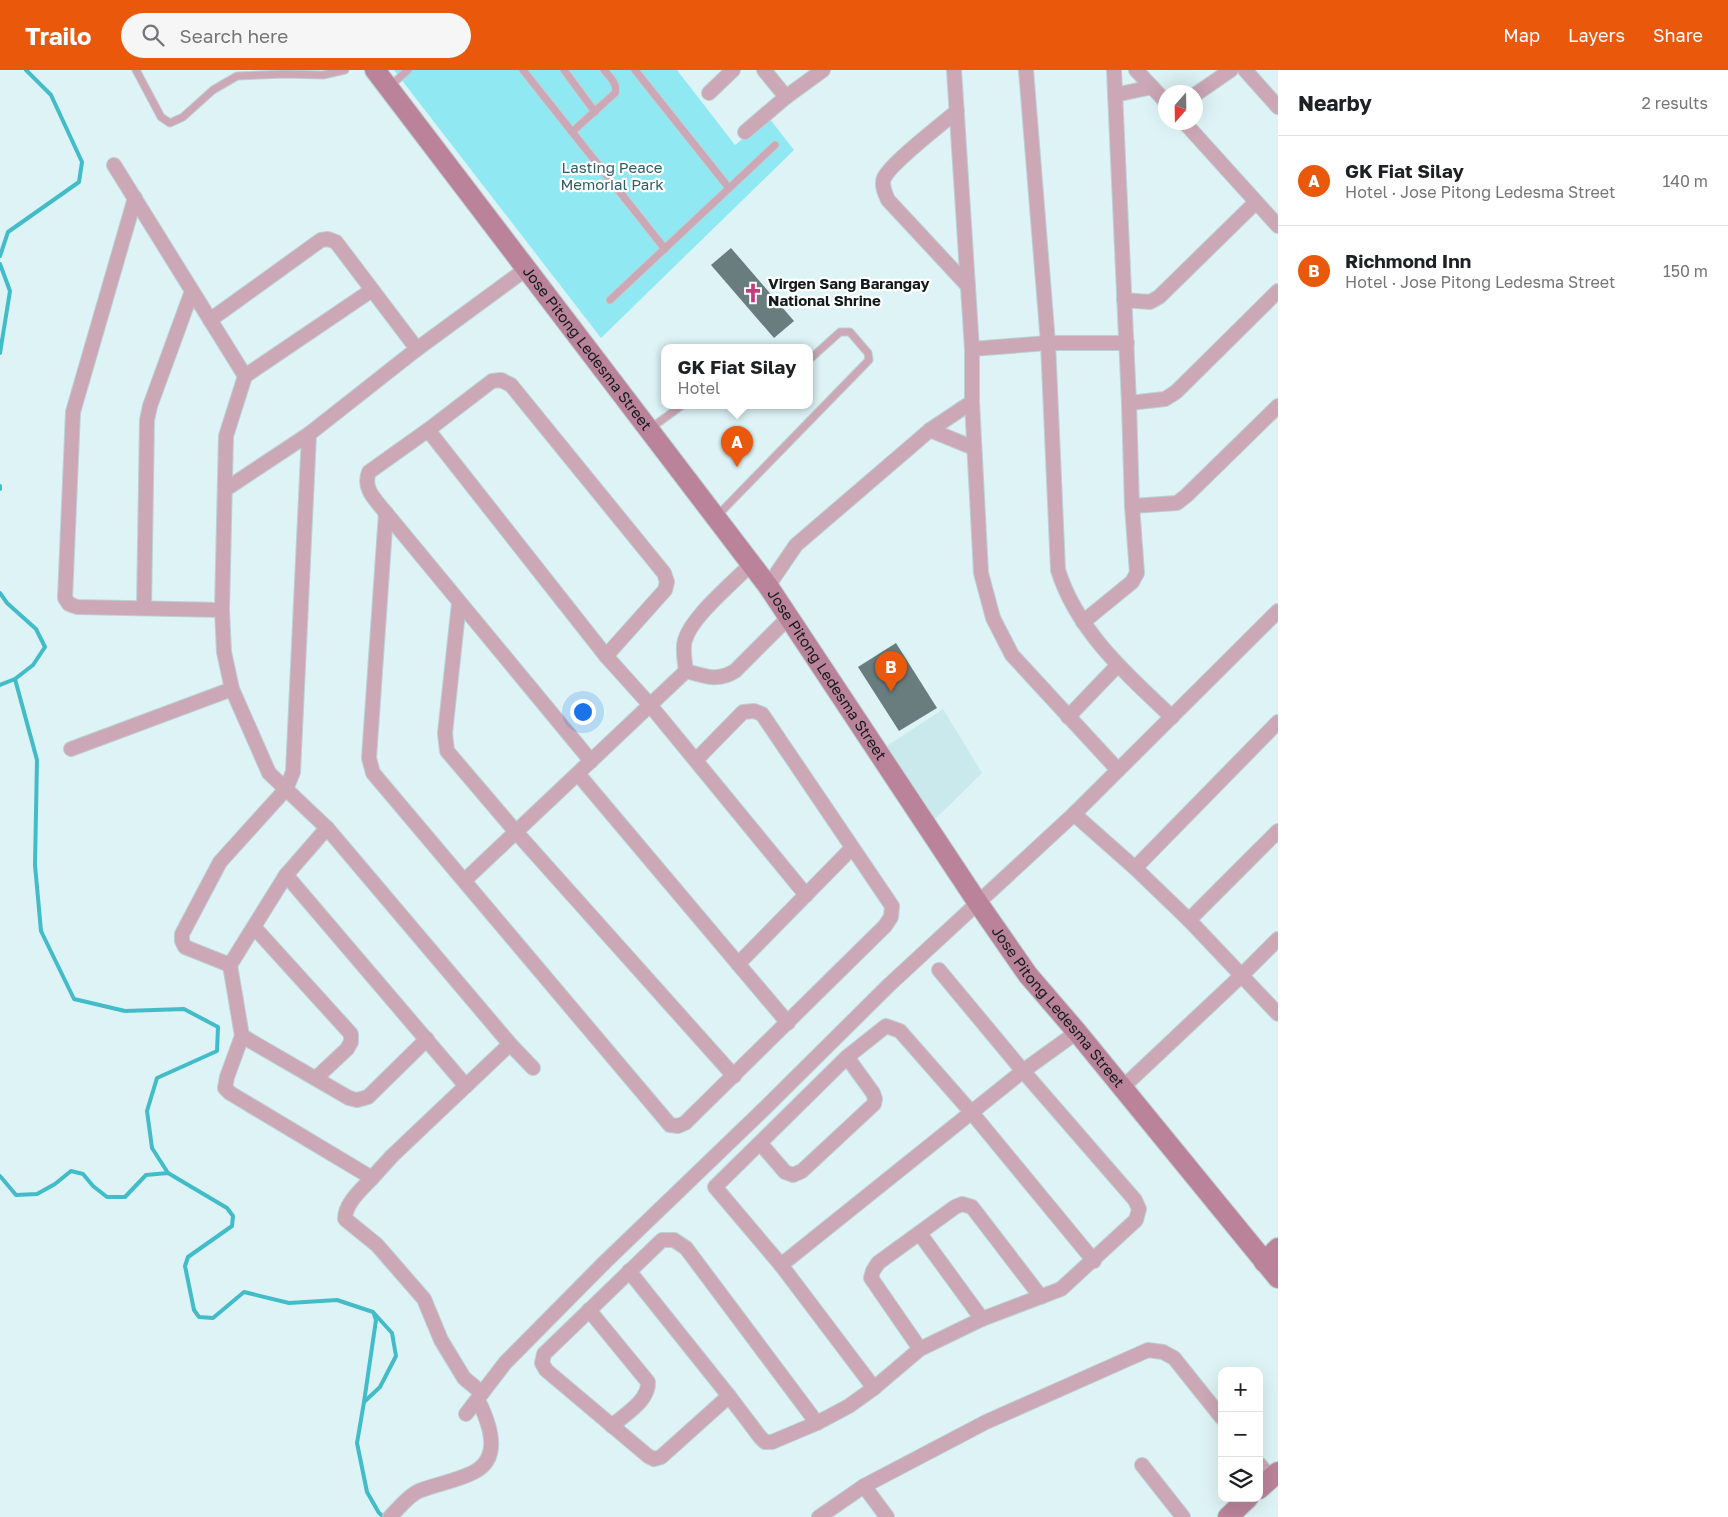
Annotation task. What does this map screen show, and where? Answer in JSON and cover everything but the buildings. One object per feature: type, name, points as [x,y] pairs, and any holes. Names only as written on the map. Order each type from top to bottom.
[{"type":"main road","name":"Jose Pitong Ledesma Street","points":[[376,70],[768,586],[978,903],[1028,975],[1122,1088],[1271,1255],[1278,1278]]},
{"type":"main road","points":[[1228,1517],[1244,1502]]},
{"type":"street","points":[[709,93],[733,70]]},
{"type":"street","points":[[764,70],[786,97]]},
{"type":"street","points":[[745,132],[786,97],[823,70]]},
{"type":"street","points":[[954,70],[972,349],[972,402],[981,573],[993,618],[1012,655],[1118,770]]},
{"type":"street","points":[[1026,70],[1048,343],[1058,570],[1062,582],[1083,622],[1117,666],[1172,717]]},
{"type":"street","points":[[1083,622],[1132,582],[1137,573],[1132,506],[1114,70]]},
{"type":"street","points":[[1136,70],[1158,93]]},
{"type":"street","points":[[1203,89],[1231,70]]},
{"type":"street","points":[[1245,70],[1278,107]]},
{"type":"street","points":[[1115,95],[1152,87]]},
{"type":"street","points":[[957,111],[893,166],[884,179],[883,190],[888,200],[968,286]]},
{"type":"street","points":[[1191,130],[1278,226]]},
{"type":"street","points":[[114,164],[245,376]]},
{"type":"street","points":[[134,198],[73,412],[65,598],[69,604],[77,607],[222,610]]},
{"type":"street","points":[[1124,300],[1150,302],[1159,297],[1256,202]]},
{"type":"street","points":[[210,320],[321,240],[328,239],[336,242],[417,349]]},
{"type":"street","points":[[226,489],[309,434],[417,349],[526,269]]},
{"type":"street","points":[[372,290],[245,376],[226,436],[222,610],[224,652],[232,689],[269,773],[327,828],[510,1044],[533,1068]]},
{"type":"street","points":[[144,608],[148,420],[150,406],[192,291]]},
{"type":"street","points":[[1129,402],[1165,399],[1176,392],[1278,291]]},
{"type":"street","points":[[972,349],[1048,343],[1126,343]]},
{"type":"street","points":[[591,761],[459,603],[366,487],[366,479],[369,472],[492,381],[501,380],[511,385],[664,573],[667,582],[665,590],[606,656]]},
{"type":"street","points":[[768,586],[796,545],[930,430],[972,402]]},
{"type":"street","points":[[1132,506],[1177,503],[1278,406]]},
{"type":"street","points":[[428,430],[606,656],[650,705],[806,894]]},
{"type":"street","points":[[930,430],[974,448]]},
{"type":"street","points":[[230,965],[185,947],[182,941],[182,934],[220,862],[286,789],[293,772],[309,434]]},
{"type":"street","points":[[386,513],[369,758],[373,773],[670,1125],[678,1126],[686,1123],[885,926],[891,917],[892,906],[762,714],[754,711],[743,712],[696,760]]},
{"type":"street","points":[[686,671],[684,642],[689,629],[751,564]]},
{"type":"street","points":[[459,603],[445,733],[447,751],[516,832],[734,1076]]},
{"type":"street","points":[[466,1414],[504,1363],[605,1262],[889,985],[1074,814],[1278,611]]},
{"type":"street","points":[[686,671],[717,679],[727,676],[735,671],[788,618]]},
{"type":"street","points":[[1068,717],[1117,666]]},
{"type":"street","points":[[464,880],[686,671]]},
{"type":"street","points":[[71,749],[232,689]]},
{"type":"street","points":[[1135,868],[1278,722]]},
{"type":"street","points":[[578,774],[788,1023]]},
{"type":"street","points":[[1074,814],[1135,868],[1189,920],[1278,1014]]},
{"type":"street","points":[[327,828],[286,875],[230,965],[242,1036],[225,1088],[230,1093],[372,1178]]},
{"type":"street","points":[[1189,920],[1278,831]]},
{"type":"street","points":[[738,964],[852,848]]},
{"type":"street","points":[[286,875],[466,1086]]},
{"type":"street","points":[[254,926],[351,1034],[351,1042],[347,1049],[316,1078]]},
{"type":"street","points":[[1122,1088],[1278,939]]},
{"type":"street","points":[[630,1271],[760,1437],[765,1442],[772,1442],[850,1406],[920,1349],[982,1319],[1054,1294],[1094,1261],[1136,1220],[1139,1209],[1135,1200],[1023,1072],[939,970]]},
{"type":"street","points":[[715,1187],[847,1057],[886,1026],[900,1032],[972,1113],[1094,1261]]},
{"type":"street","points":[[781,1266],[1023,1072],[1077,1032]]},
{"type":"street","points":[[242,1036],[349,1098],[357,1100],[368,1097],[427,1039]]},
{"type":"street","points":[[391,1516],[416,1492],[474,1472],[485,1463],[492,1449],[490,1431],[480,1396],[464,1378],[441,1340],[424,1299],[377,1245],[345,1219],[345,1213],[348,1206],[392,1156],[510,1044]]},
{"type":"street","points":[[760,1144],[785,1172],[793,1175],[802,1172],[874,1104],[873,1093],[847,1057]]},
{"type":"street","points":[[700,1170],[781,1266],[874,1388]]},
{"type":"street","points":[[920,1349],[871,1278],[878,1263],[955,1207],[962,1204],[972,1208],[1041,1297]]},
{"type":"street","points":[[920,1234],[982,1319]]},
{"type":"street","points":[[729,1396],[661,1457],[654,1459],[612,1426],[546,1370],[542,1364],[544,1354],[662,1240],[674,1240],[686,1248],[817,1422]]},
{"type":"street","points":[[589,1310],[648,1382],[648,1388],[644,1397],[612,1426]]},
{"type":"street","points":[[819,1517],[864,1486],[986,1422],[1148,1350],[1163,1352],[1174,1358],[1218,1413]]},
{"type":"street","points":[[1142,1465],[1183,1517]]},
{"type":"street","points":[[864,1486],[887,1517]]},
{"type":"lane","points":[[136,70],[161,117],[170,123],[183,117],[213,90],[237,76],[322,75],[345,70]]},
{"type":"lane","points":[[388,87],[408,70]]},
{"type":"lane","points":[[523,70],[664,249]]},
{"type":"lane","points":[[564,70],[595,112]]},
{"type":"lane","points":[[572,132],[615,93],[617,88],[604,70]]},
{"type":"lane","points":[[635,70],[729,188]]},
{"type":"lane","points":[[610,300],[775,145]]},
{"type":"lane","points":[[716,517],[869,360],[868,352],[850,332],[845,331],[840,332],[813,356]]},
{"type":"lane","points":[[649,430],[678,409]]},
{"type":"shaded area","points":[[943,709],[982,773],[935,819],[887,746]]},
{"type":"green space","name":"Lasting Peace Memorial Park","points":[[394,70],[677,70],[735,145],[769,118],[794,150],[601,338]]},
{"type":"waterway","points":[[0,256],[8,232],[79,182],[82,162],[51,95],[26,70]]},
{"type":"waterway","points":[[0,264],[10,291],[0,353]]},
{"type":"waterway","points":[[0,593],[7,603],[36,629],[45,647],[33,665],[15,679],[37,760],[35,865],[41,931],[74,999],[125,1011],[184,1009],[218,1027],[217,1051],[157,1078],[147,1111],[152,1148],[168,1173]]},
{"type":"waterway","points":[[0,685],[15,679]]},
{"type":"waterway","points":[[0,1176],[16,1195],[37,1194],[55,1184],[71,1171],[83,1174],[93,1186],[107,1197],[125,1197],[146,1175],[168,1173],[227,1208],[233,1216],[232,1226],[188,1257],[185,1266],[194,1310],[199,1317],[213,1318],[244,1292],[289,1303],[337,1300],[373,1312],[392,1333],[396,1356],[380,1387],[364,1402],[357,1443],[367,1492],[379,1513],[384,1517]]},
{"type":"waterway","points":[[364,1402],[376,1320],[374,1314]]},
{"type":"place","name":"Virgen Sang Barangay National Shrine","points":[[753,293]]},
{"type":"place","name":"GK Fiat Silay","points":[[737,467]]},
{"type":"place","name":"Richmond Inn","points":[[891,692]]}]
